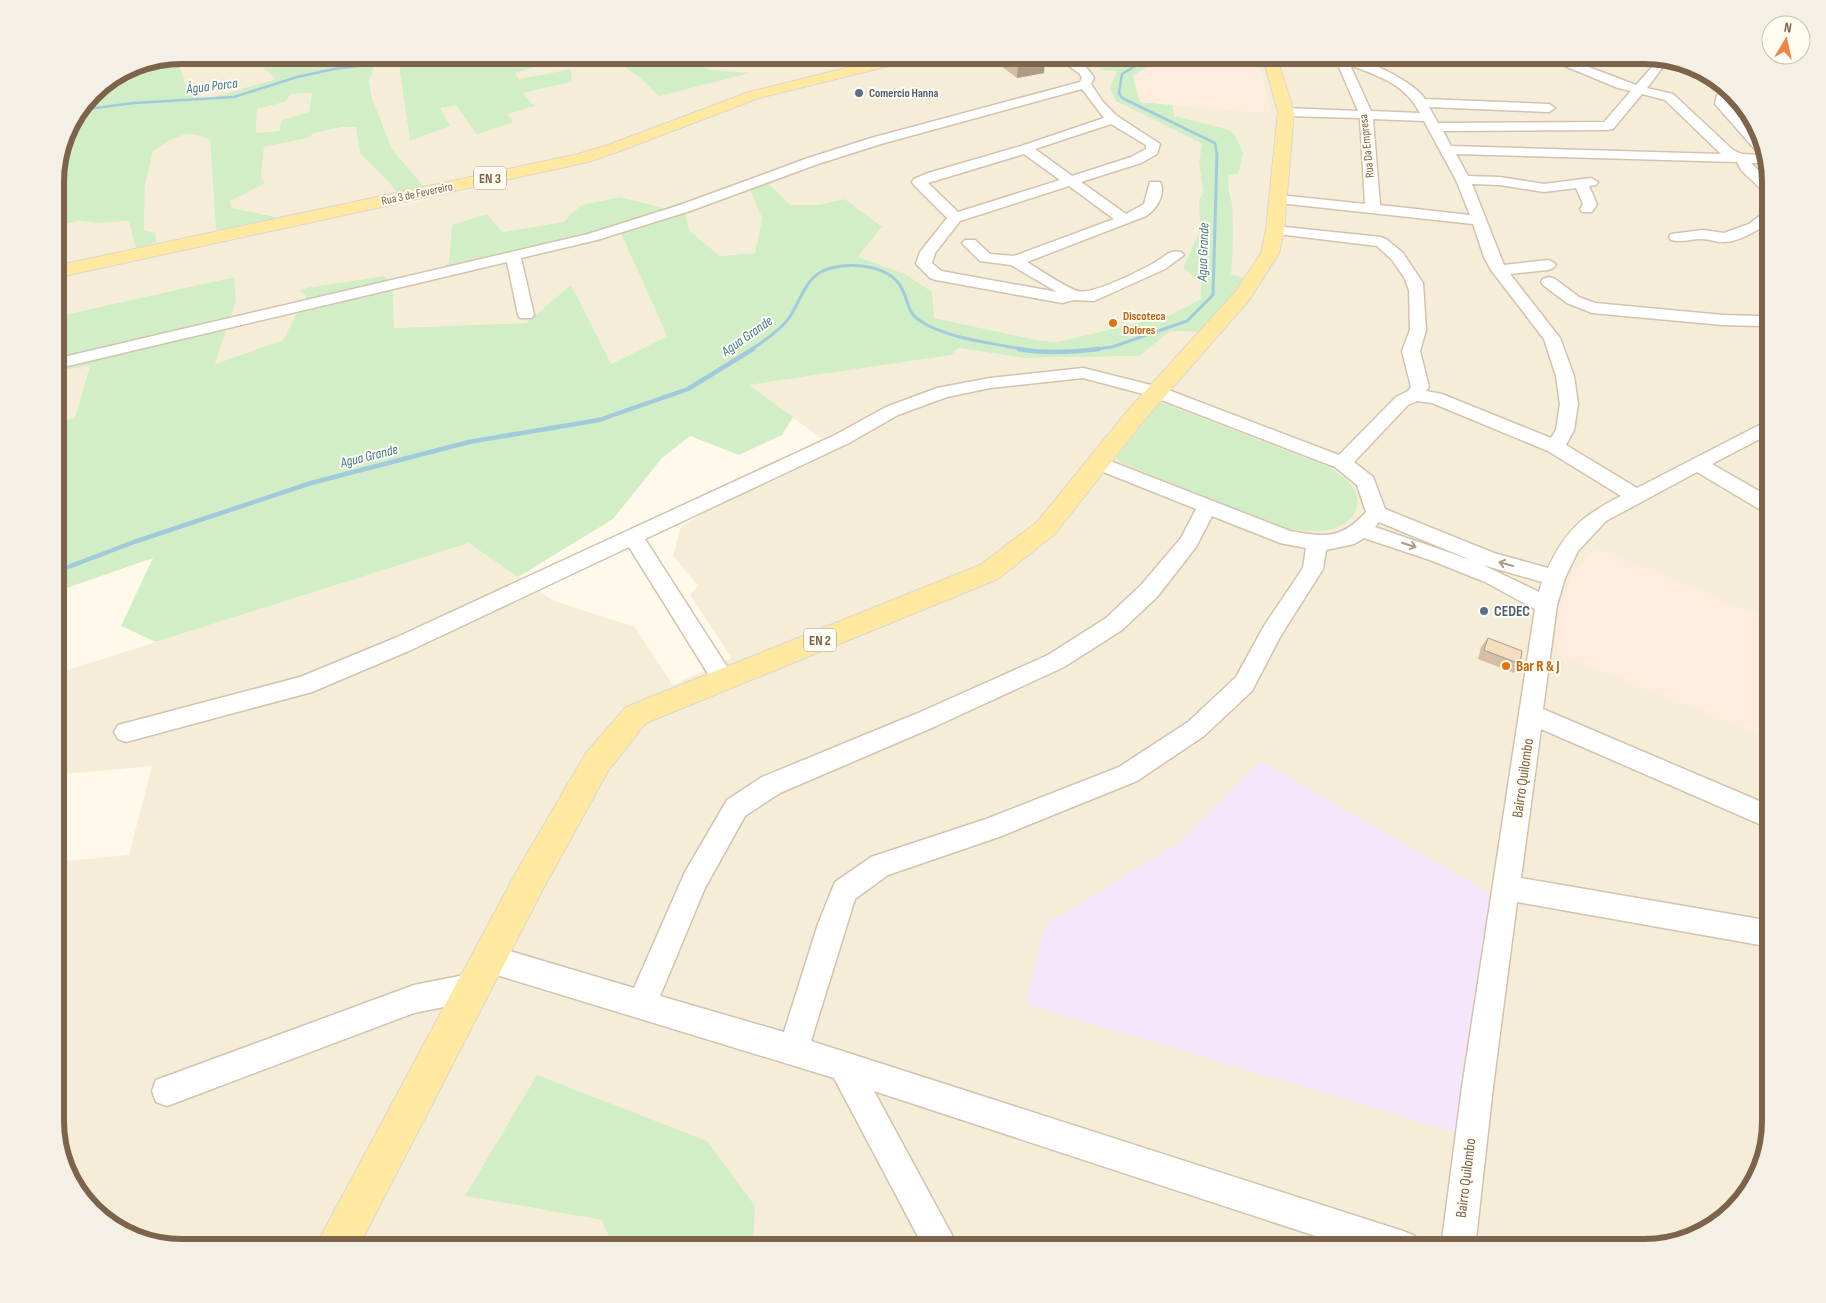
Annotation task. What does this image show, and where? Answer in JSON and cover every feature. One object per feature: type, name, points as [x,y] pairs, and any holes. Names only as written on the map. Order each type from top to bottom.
[{"type":"main road","name":"Rua 3 de Fevereiro","points":[[64,270],[582,158],[614,148],[754,95],[880,64]]},
{"type":"main road","name":"EN 2","points":[[341,1239],[530,880],[598,762],[636,715],[989,572],[1046,528],[1157,392],[1243,295],[1270,253],[1279,199],[1286,112],[1272,64]]},
{"type":"street","points":[[64,362],[513,256],[620,228],[876,141],[1085,84],[1088,78],[1085,72],[1073,64]]},
{"type":"street","name":"Rua Da Empresa","points":[[1341,64],[1366,115],[1373,209]]},
{"type":"street","points":[[1357,64],[1407,86],[1417,96],[1463,180],[1492,258],[1499,270],[1540,304],[1565,376],[1569,404],[1565,430],[1555,447]]},
{"type":"street","points":[[1571,64],[1640,90],[1669,97],[1728,153],[1742,159],[1746,167],[1762,182]]},
{"type":"street","points":[[1286,112],[1366,115],[1431,122],[1608,126],[1660,65]]},
{"type":"street","points":[[1085,84],[1098,104],[1112,119],[1153,144],[1152,151],[1136,160],[955,218],[928,252],[924,264],[936,275],[1062,298],[1094,296],[1160,266],[1176,255]]},
{"type":"street","points":[[1725,96],[1721,98],[1721,104],[1755,141]]},
{"type":"street","points":[[1421,103],[1550,108]]},
{"type":"street","points":[[955,218],[920,182],[933,176],[1026,149],[1112,119]]},
{"type":"street","points":[[1026,149],[1122,218],[1121,222]]},
{"type":"street","points":[[1446,150],[1760,159]]},
{"type":"street","points":[[1463,180],[1500,181],[1544,188],[1585,183],[1590,204],[1587,209]]},
{"type":"street","points":[[970,243],[985,258],[1015,260],[1121,222],[1146,211],[1155,198],[1155,185]]},
{"type":"street","points":[[1279,199],[1479,220]]},
{"type":"street","points":[[1676,238],[1703,234],[1725,238],[1754,227],[1762,221]]},
{"type":"street","points":[[1275,230],[1381,242],[1404,266],[1416,284],[1417,290],[1418,330],[1411,351],[1420,387],[1415,395]]},
{"type":"street","points":[[513,256],[526,315]]},
{"type":"street","points":[[1015,260],[1075,296]]},
{"type":"street","points":[[1499,270],[1548,265]]},
{"type":"street","points":[[1549,282],[1573,300],[1592,308],[1648,312],[1677,317],[1732,320],[1762,319]]},
{"type":"street","points":[[1540,304],[1573,300]]},
{"type":"street","points":[[126,732],[304,685],[403,644],[842,439],[892,411],[943,392],[990,383],[1083,373],[1157,392],[1342,463],[1366,482],[1376,513],[1488,559],[1553,577]]},
{"type":"street","points":[[1342,463],[1402,401],[1415,395],[1436,398],[1555,447],[1636,496]]},
{"type":"street","name":"Bairro Quilombo","points":[[1459,1239],[1485,1025],[1507,888],[1546,605],[1553,577],[1570,545],[1585,528],[1600,516],[1762,430]]},
{"type":"street","points":[[1098,463],[1287,538],[1316,543],[1348,540],[1362,530],[1376,513]]},
{"type":"street","points":[[1699,465],[1762,503]]},
{"type":"street","points":[[642,1003],[694,881],[736,808],[771,785],[926,720],[1056,661],[1114,624],[1149,591],[1189,542],[1207,507]]},
{"type":"street","points":[[1362,530],[1438,555],[1492,577],[1546,605]]},
{"type":"street","points":[[633,536],[723,680]]},
{"type":"street","points":[[793,1050],[844,891],[880,866],[990,829],[1128,774],[1196,729],[1244,684],[1272,632],[1313,569],[1316,543]]},
{"type":"street","points":[[1532,715],[1762,814]]},
{"type":"street","points":[[1507,888],[1762,932]]},
{"type":"street","points":[[490,959],[642,1003],[793,1050],[1375,1239]]},
{"type":"street","points":[[167,1091],[414,999],[474,987]]},
{"type":"street","points":[[844,1067],[937,1239]]},
{"type":"shaded area","points":[[179,64],[261,64],[277,79],[202,100],[186,85]]},
{"type":"shaded area","points":[[546,64],[1103,64],[1097,66],[1102,70],[1117,71],[1164,125],[1202,144],[1199,162],[1203,193],[1199,201],[1200,230],[1183,268],[1202,283],[1201,299],[1170,315],[1057,342],[1037,340],[934,318],[905,274],[858,257],[882,228],[845,199],[817,205],[791,205],[759,175],[747,180],[762,218],[755,253],[720,256],[690,231],[680,202],[664,208],[620,197],[581,205],[563,222],[501,232],[445,264],[620,231],[667,336],[611,364],[571,285],[526,323],[394,328],[393,293],[300,291],[306,296],[283,340],[215,364],[236,301],[234,277],[64,315],[64,224],[80,221],[95,223],[129,221],[144,230],[145,186],[153,151],[177,136],[196,133],[210,140],[216,230],[285,218],[232,208],[230,200],[261,177],[264,147],[308,138],[314,133],[342,127],[356,126],[360,153],[394,188],[398,195],[398,206],[430,198],[425,188],[392,149],[372,98],[369,81],[374,67],[399,66],[410,141],[449,126],[440,108],[456,105],[477,135],[512,122],[508,114],[523,93],[572,82],[571,69],[519,79],[515,73]]},
{"type":"shaded area","points":[[1151,64],[1258,64],[1270,113],[1140,102],[1133,76]]},
{"type":"shaded area","points":[[1258,64],[1652,64],[1682,70],[1710,84],[1728,98],[1750,129],[1760,158],[1762,181],[1762,1122],[1760,1145],[1753,1167],[1747,1180],[1728,1205],[1697,1227],[1668,1237],[1645,1239],[753,1239],[754,1206],[465,1196],[602,1220],[610,1239],[181,1239],[158,1237],[129,1227],[98,1205],[76,1174],[68,1152],[64,1129],[64,861],[129,855],[152,766],[64,774],[64,671],[469,543],[554,601],[635,627],[673,685],[732,658],[690,595],[698,585],[673,556],[681,527],[821,438],[748,385],[950,355],[958,348],[1024,358],[1139,356],[1171,331],[1199,332],[1255,282],[1231,275],[1231,192],[1228,185],[1227,129],[1174,116],[1173,105],[1270,112]]},
{"type":"shaded area","points":[[312,92],[309,112],[282,120],[279,131],[256,133],[257,109],[285,102],[291,94]]},
{"type":"shaded area","points":[[90,364],[75,418],[64,421],[64,370]]},
{"type":"shaded area","points":[[1594,548],[1762,616],[1762,735],[1557,654],[1556,627],[1559,609],[1571,578]]},
{"type":"shaded area","points":[[1261,761],[1492,894],[1455,1132],[1026,1004],[1045,925],[1178,843]]},
{"type":"green space","points":[[179,64],[186,85],[202,100],[276,79],[260,64],[545,64],[515,73],[519,79],[571,69],[572,82],[523,93],[534,106],[508,114],[513,122],[477,135],[456,105],[440,108],[450,126],[410,141],[399,66],[374,67],[369,81],[372,98],[392,149],[425,188],[398,195],[394,188],[360,153],[356,127],[342,127],[314,133],[308,138],[264,147],[261,177],[265,183],[230,201],[232,208],[287,219],[216,230],[210,140],[194,134],[187,134],[174,138],[153,151],[145,186],[144,230],[155,233],[156,243],[136,248],[129,221],[95,223],[80,221],[64,224],[64,174],[68,151],[76,129],[84,116],[104,93],[123,79],[144,70]],"holes":[[[312,93],[309,112],[282,120],[279,131],[256,133],[257,109],[285,102],[291,94]]]},
{"type":"green space","points":[[621,64],[703,64],[709,70],[750,73],[659,96],[639,77]]},
{"type":"green space","points":[[1103,64],[1151,64],[1133,76],[1140,102],[1173,105],[1174,116],[1227,129],[1235,134],[1243,153],[1238,174],[1229,175],[1233,223],[1231,274],[1255,282],[1199,332],[1171,331],[1139,356],[1024,358],[958,348],[951,355],[749,385],[793,417],[782,435],[739,455],[690,436],[662,458],[613,519],[518,577],[469,543],[156,642],[121,626],[153,558],[64,589],[64,421],[75,418],[90,365],[64,370],[64,315],[234,277],[236,301],[215,364],[283,340],[306,296],[299,291],[306,288],[385,276],[393,293],[394,328],[526,323],[571,285],[611,364],[667,336],[620,231],[455,276],[445,264],[449,263],[452,225],[487,214],[502,232],[563,222],[581,205],[620,197],[664,208],[681,202],[690,231],[720,256],[755,253],[762,218],[746,180],[759,175],[791,205],[817,205],[845,199],[882,227],[858,257],[905,274],[932,292],[934,318],[1037,340],[1057,342],[1170,315],[1201,299],[1201,283],[1183,268],[1200,230],[1199,201],[1203,193],[1199,162],[1202,144],[1116,101],[1110,88],[1117,71],[1102,70],[1097,66]]},
{"type":"green space","points":[[1160,402],[1329,467],[1345,479],[1355,492],[1357,506],[1355,513],[1344,524],[1329,530],[1285,529],[1122,463],[1116,458]]},
{"type":"green space","points":[[537,1075],[707,1141],[755,1206],[753,1239],[610,1239],[602,1220],[465,1196]]},
{"type":"building","points":[[1488,638],[1522,651],[1520,664],[1484,650]]},
{"type":"waterway","name":"Água Porca","points":[[89,109],[134,103],[234,97],[297,77],[334,69],[374,64]]},
{"type":"waterway","name":"Agua Grande","points":[[1138,64],[1122,74],[1119,93],[1122,98],[1215,143],[1217,155]]},
{"type":"waterway","name":"Agua Grande","points":[[1093,350],[1112,347],[1187,321],[1213,295],[1217,155]]},
{"type":"waterway","name":"Agua Grande","points":[[751,350],[785,323],[793,312],[806,286],[815,276],[831,268],[853,265],[876,269],[895,279],[901,287],[912,313],[929,326],[952,335],[1023,350]]},
{"type":"waterway","name":"Agua Grande","points":[[64,569],[134,542],[311,483],[469,442],[599,420],[688,389],[753,349]]},
{"type":"waterway","name":"Agua Grande","points":[[1093,350],[1099,349]]},
{"type":"waterway","name":"Agua Grande","points":[[1023,350],[1039,352],[1093,350]]},
{"type":"place","name":"Comercio Hanna","points":[[859,93]]},
{"type":"place","name":"Discoteca Dolores","points":[[1113,323]]},
{"type":"place","name":"CEDEC","points":[[1484,611]]},
{"type":"place","name":"Bar R & J","points":[[1506,666]]}]
